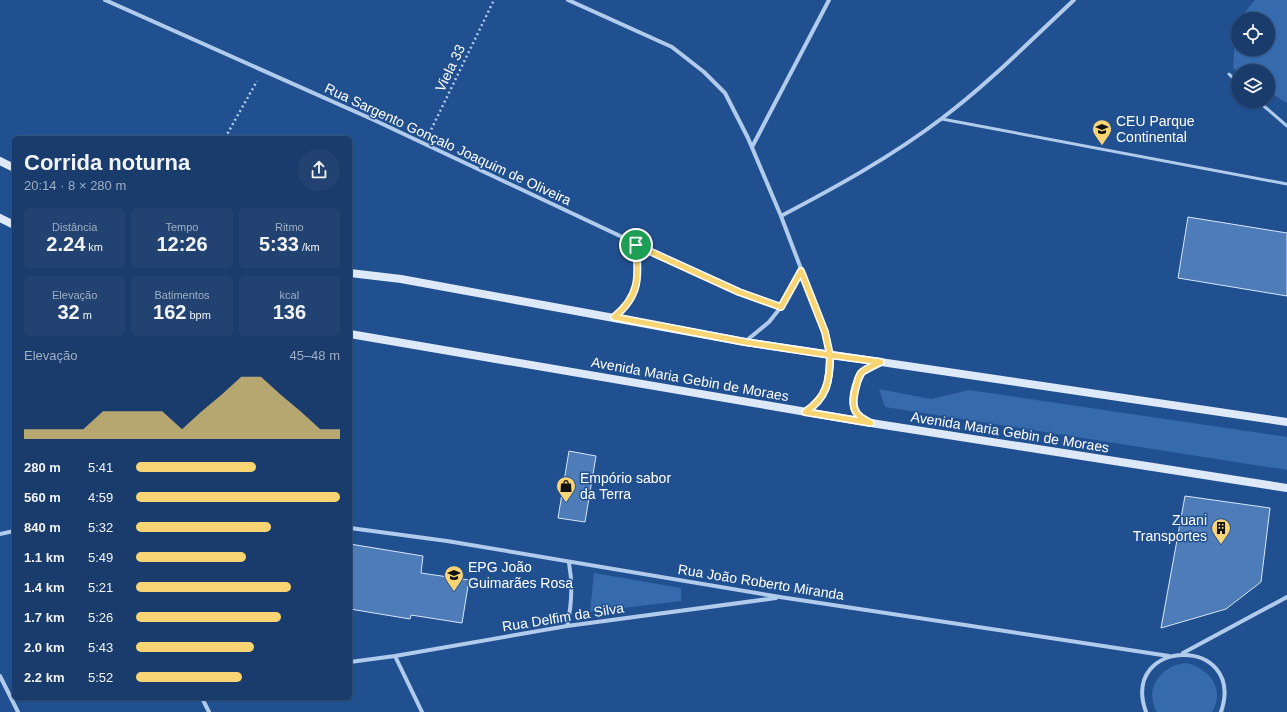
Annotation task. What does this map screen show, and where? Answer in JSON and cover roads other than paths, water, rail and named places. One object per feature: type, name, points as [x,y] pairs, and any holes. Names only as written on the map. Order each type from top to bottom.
[{"type":"main road","points":[[0,161],[12,167]]},
{"type":"main road","points":[[0,218],[12,225]]},
{"type":"main road","points":[[352,273],[401,280],[614,317],[745,342],[1287,422]]},
{"type":"main road","name":"Avenida Maria Gebin de Moraes","points":[[352,334],[871,423],[1287,488]]},
{"type":"main road","points":[[805,412],[817,404],[828,384],[830,355]]},
{"type":"main road","points":[[871,423],[863,420],[857,414],[852,403],[858,380],[862,372],[881,362]]},
{"type":"street","name":"Rua Sargento Gonçalo Joaquim de Oliveira","points":[[105,0],[263,70],[739,292]]},
{"type":"street","points":[[568,0],[672,47],[725,93],[752,147],[781,216],[825,332],[830,355]]},
{"type":"street","points":[[752,147],[829,0]]},
{"type":"street","points":[[781,216],[883,160],[942,119],[993,75],[1074,0]]},
{"type":"street","points":[[614,317],[629,303],[637,286],[638,265],[636,245]]},
{"type":"street","points":[[745,342],[769,322],[781,307],[801,271]]},
{"type":"street","name":"Rua João Roberto Miranda","points":[[352,528],[447,541],[569,563],[780,597],[1169,656]]},
{"type":"street","points":[[0,534],[12,531]]},
{"type":"street","points":[[566,626],[571,608],[573,584],[569,563]]},
{"type":"street","name":"Rua Delfim da Silva","points":[[352,662],[395,656],[566,626],[780,597]]},
{"type":"street","points":[[1183,654],[1287,597]]},
{"type":"street","points":[[1146,712],[1142,698],[1143,685],[1148,673],[1157,663],[1169,656],[1183,654],[1197,656],[1210,663],[1219,673],[1224,687],[1224,701],[1221,712]]},
{"type":"street","points":[[395,656],[422,712]]},
{"type":"street","points":[[0,676],[18,712]]},
{"type":"street","points":[[203,700],[209,712]]},
{"type":"lane","points":[[1266,108],[1287,126]]},
{"type":"lane","points":[[942,119],[1287,184]]},
{"type":"place","name":"CEU Parque Continental","points":[[1102,146]]},
{"type":"place","name":"Empório sabor da Terra","points":[[566,503]]},
{"type":"place","name":"Zuani Transportes","points":[[1221,545]]},
{"type":"place","name":"EPG João Guimarães Rosa","points":[[454,592]]}]
